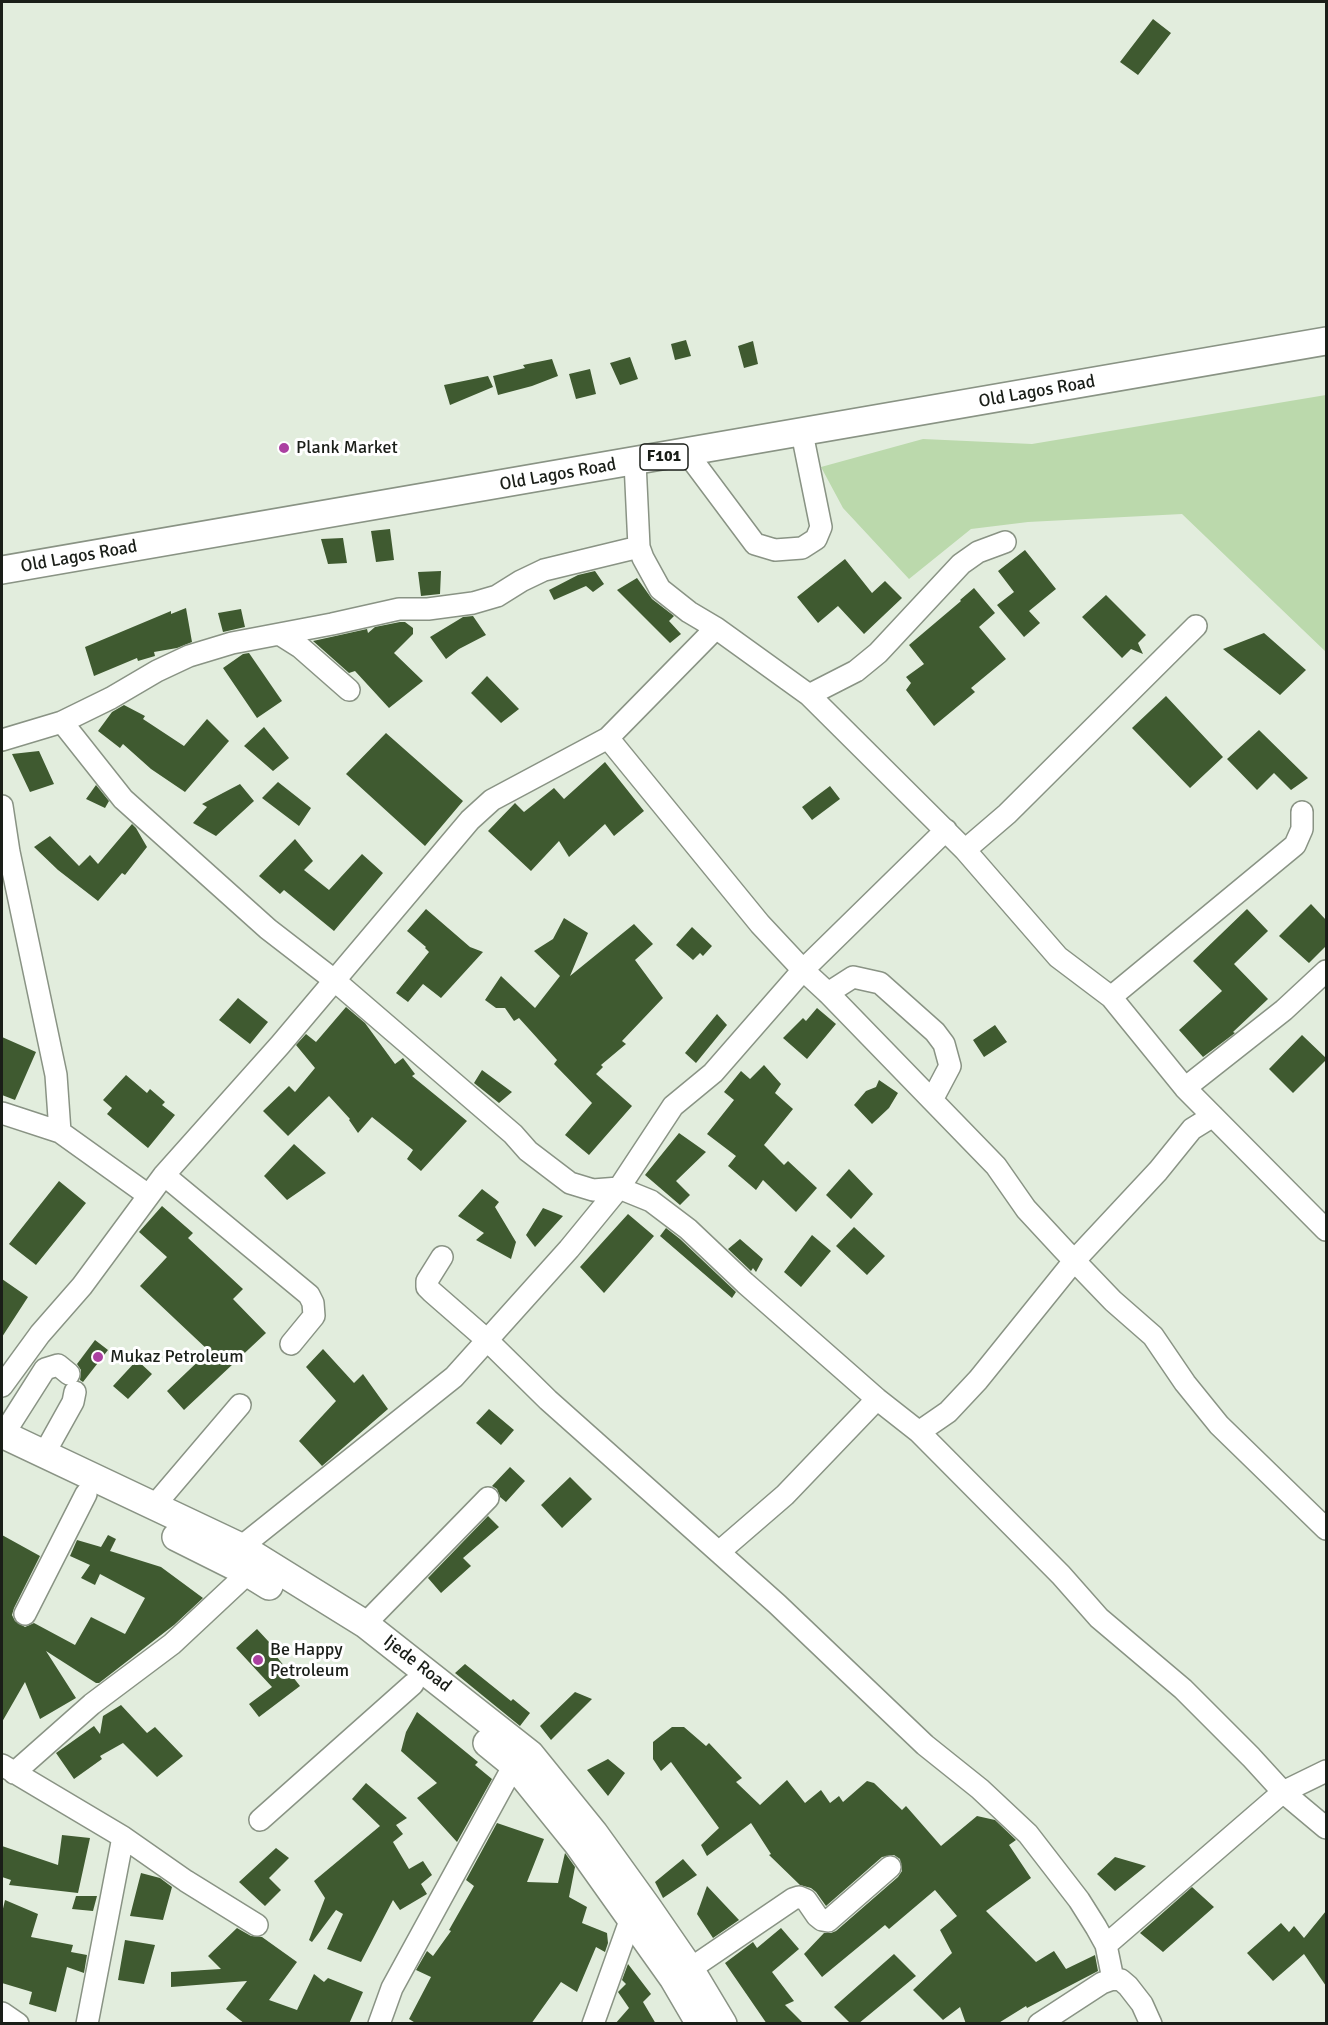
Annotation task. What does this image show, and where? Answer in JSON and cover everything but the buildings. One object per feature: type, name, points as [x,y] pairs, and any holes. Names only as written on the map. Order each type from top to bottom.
[{"type":"main road","name":"Old Lagos Road","points":[[2,570],[1326,341]]},
{"type":"main road","name":"Ijede Road","points":[[2,1441],[44,1454],[154,1506],[244,1560],[365,1624],[530,1754],[594,1833],[690,1969],[723,2024]]},
{"type":"main road","name":"Ijede Road","points":[[2,1441],[86,1494],[244,1560],[351,1636],[514,1765],[577,1843],[631,1918],[673,1978],[700,2024]]},
{"type":"street","points":[[687,453],[755,544],[775,550],[802,548],[816,539],[822,527],[802,433]]},
{"type":"street","points":[[635,462],[639,547],[660,589],[689,612],[716,628],[809,695],[965,850],[1058,957],[1111,997],[1185,1088],[1326,1230]]},
{"type":"street","points":[[809,695],[856,670],[878,653],[961,564],[978,552],[1005,542]]},
{"type":"street","points":[[2,740],[62,722],[189,656],[232,644],[399,609],[428,609],[473,603],[497,596],[544,570],[639,547]]},
{"type":"street","points":[[965,850],[1007,814],[1196,626]]},
{"type":"street","points":[[2,1386],[40,1334],[82,1286],[164,1175],[280,1045],[470,819],[492,800],[608,738],[716,628]]},
{"type":"street","points":[[281,635],[300,647],[349,690]]},
{"type":"street","points":[[62,722],[123,799],[268,929],[334,980],[513,1134],[528,1151],[553,1172],[570,1183],[593,1190],[619,1188],[651,1201],[688,1228],[745,1283],[877,1399],[919,1432],[1061,1575],[1099,1618],[1183,1689],[1283,1792],[1326,1828]]},
{"type":"street","points":[[608,738],[760,924],[996,1166],[1026,1209],[1113,1302],[1153,1336],[1185,1383],[1219,1425],[1326,1529]]},
{"type":"street","points":[[2,806],[9,852],[56,1076],[60,1132]]},
{"type":"street","points":[[1111,997],[1294,845],[1302,829],[1302,812]]},
{"type":"street","points":[[257,1925],[186,1881],[123,1837],[8,1769],[172,1644],[244,1560],[454,1377],[569,1249],[619,1188],[673,1106],[713,1073],[803,970],[945,830]]},
{"type":"street","points":[[1185,1088],[1284,1010],[1326,971]]},
{"type":"street","points":[[828,993],[853,977],[880,983],[935,1032],[944,1044],[950,1066],[932,1100]]},
{"type":"street","points":[[2,1113],[60,1132],[148,1195]]},
{"type":"street","points":[[919,1432],[948,1412],[978,1380],[1074,1261],[1158,1172],[1192,1130],[1213,1116]]},
{"type":"street","points":[[164,1175],[309,1295],[313,1303],[314,1316],[291,1344]]},
{"type":"street","points":[[442,1257],[427,1281],[428,1287],[488,1340],[548,1400],[777,1604],[911,1732],[980,1789],[1028,1834],[1079,1900],[1106,1945],[1113,1979]]},
{"type":"street","points":[[2,1441],[45,1369],[58,1365],[72,1383],[74,1402],[44,1454]]},
{"type":"street","points":[[719,1552],[785,1496],[877,1399]]},
{"type":"street","points":[[154,1506],[240,1405]]},
{"type":"street","points":[[25,1614],[86,1494]]},
{"type":"street","points":[[365,1624],[488,1498]]},
{"type":"street","points":[[260,1820],[413,1684]]},
{"type":"street","points":[[379,2024],[392,1988],[514,1765]]},
{"type":"street","points":[[1106,1945],[1283,1792],[1326,1771]]},
{"type":"street","points":[[87,2024],[123,1837]]},
{"type":"street","points":[[690,1969],[793,1899],[799,1897],[807,1900],[817,1916],[828,1921],[890,1867]]},
{"type":"street","points":[[593,2024],[631,1918]]},
{"type":"street","points":[[1039,2024],[1102,1983],[1113,1979],[1121,1980],[1128,1986],[1142,2004],[1151,2024]]},
{"type":"street","points":[[2,2013],[18,2024]]},
{"type":"green space","points":[[1326,395],[1326,652],[1182,514],[1028,522],[971,529],[909,579],[843,508],[821,467],[923,439],[1032,444]]},
{"type":"place","name":"Plank Market","points":[[284,448]]},
{"type":"place","name":"Mukaz Petroleum","points":[[98,1357]]},
{"type":"place","name":"Be Happy Petroleum","points":[[258,1660]]}]
